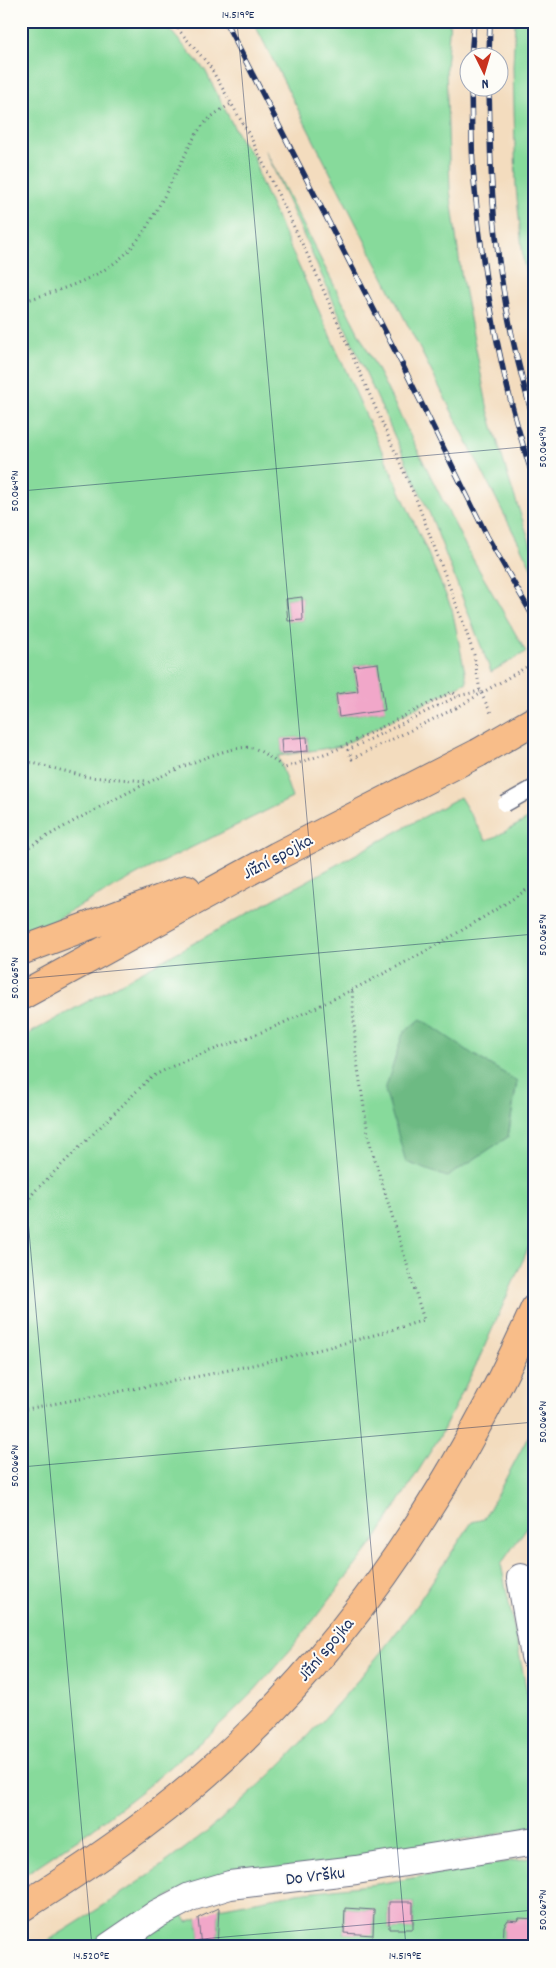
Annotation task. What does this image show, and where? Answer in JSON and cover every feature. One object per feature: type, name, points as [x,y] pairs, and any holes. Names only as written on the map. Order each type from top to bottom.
[{"type":"highway","name":"Jižní spojka","points":[[21,996],[277,856],[478,753],[535,720]]},
{"type":"highway","points":[[21,951],[277,856]]},
{"type":"highway","name":"Jižní spojka","points":[[21,1908],[82,1870],[207,1773],[264,1720],[316,1662],[367,1599],[413,1533],[454,1468],[492,1398],[535,1308]]},
{"type":"street","points":[[521,1578],[535,1656]]},
{"type":"street","name":"Do Vršku","points":[[109,1947],[157,1914],[190,1897],[230,1885],[356,1870],[535,1841]]},
{"type":"lane","points":[[505,804],[535,787]]},
{"type":"path","points":[[171,21],[210,65],[250,136],[310,260],[416,498],[474,655],[480,692],[458,696],[348,750],[352,759],[456,708],[535,662]]},
{"type":"path","points":[[21,302],[61,290],[101,273],[123,256],[139,238],[156,211],[194,136],[215,113],[231,104]]},
{"type":"path","points":[[21,852],[150,781],[217,754],[237,748],[253,748],[285,768],[338,749],[452,692],[458,696]]},
{"type":"path","points":[[21,760],[88,777],[150,781]]},
{"type":"path","points":[[21,1210],[34,1192],[150,1078],[169,1067],[280,1024],[402,966],[491,913],[535,884]]},
{"type":"path","points":[[21,1410],[244,1367],[376,1335],[424,1320],[369,1140],[356,1056],[352,990]]},
{"type":"green space","points":[[21,21],[162,21],[205,70],[240,139],[254,157],[260,180],[452,609],[467,682],[341,746],[278,756],[292,798],[142,872],[21,938]],"holes":[[[302,597],[303,620],[288,621],[286,599]],[[378,663],[385,710],[339,717],[336,694],[358,691],[354,666]],[[307,737],[308,751],[282,753],[281,739]]]},
{"type":"green space","points":[[253,21],[450,21],[446,67],[450,190],[461,273],[488,410],[535,557],[535,575]]},
{"type":"green space","points":[[515,21],[535,21],[535,320],[523,259],[516,187],[513,67]]},
{"type":"green space","points":[[265,150],[466,547],[526,652],[491,672],[432,519]]},
{"type":"green space","points":[[460,797],[486,840],[535,815],[535,1233],[478,1361],[440,1436],[376,1539],[292,1648],[253,1692],[211,1733],[91,1830],[21,1877],[21,1038]],"holes":[[[474,1055],[517,1082],[508,1137]]]},
{"type":"green space","points":[[421,1019],[517,1081],[508,1137],[447,1177],[406,1162],[385,1090],[403,1033]]},
{"type":"green space","points":[[535,1424],[535,1533],[532,1520],[501,1564],[535,1732],[535,1827],[175,1893],[95,1947],[38,1947],[129,1889],[216,1824],[243,1801],[307,1737],[397,1632],[472,1522],[484,1519]]},
{"type":"green space","points":[[535,1857],[535,1919],[508,1920],[504,1927],[503,1947],[217,1947],[219,1908],[298,1893],[377,1884]],"holes":[[[389,1902],[413,1902],[413,1929],[389,1929]],[[345,1908],[374,1910],[373,1934],[344,1933]]]},
{"type":"green space","points":[[182,1913],[187,1922],[198,1918],[201,1947],[126,1947]]},
{"type":"building","points":[[302,597],[303,620],[288,621],[286,599]]},
{"type":"building","points":[[378,663],[385,710],[339,717],[336,694],[358,691],[354,666]]},
{"type":"building","points":[[307,737],[308,751],[282,753],[281,739]]},
{"type":"building","points":[[389,1902],[413,1902],[413,1929],[389,1929]]},
{"type":"building","points":[[219,1908],[217,1947],[201,1947],[198,1918]]},
{"type":"building","points":[[345,1908],[374,1910],[373,1935],[344,1933]]},
{"type":"building","points":[[519,1918],[535,1919],[535,1947],[503,1947],[504,1926],[508,1920],[518,1921]]},
{"type":"railway","points":[[225,21],[403,366],[487,536],[535,620]]},
{"type":"railway","points":[[472,48],[474,21]]},
{"type":"railway","points":[[489,48],[490,21]]},
{"type":"railway","points":[[471,98],[472,151],[479,227],[496,338],[513,411],[535,483]]},
{"type":"railway","points":[[489,98],[491,175],[501,276],[512,337],[535,424]]}]
